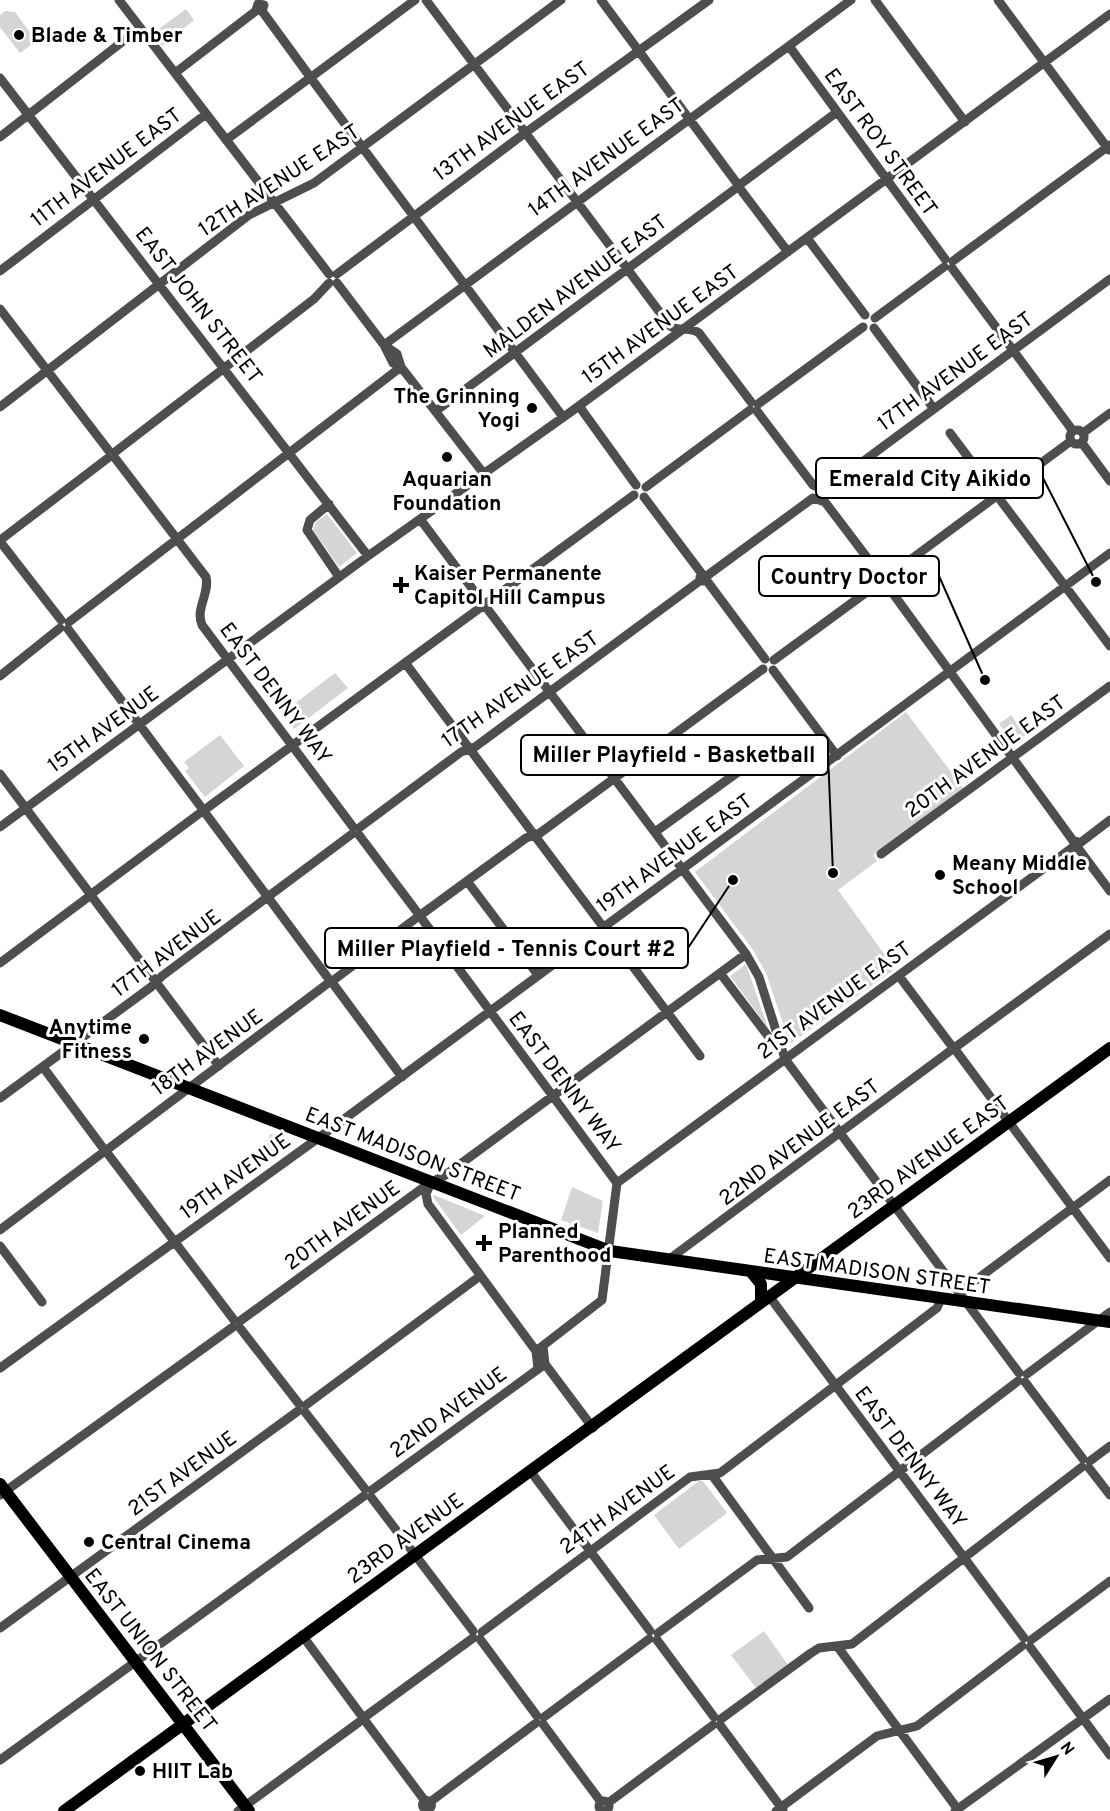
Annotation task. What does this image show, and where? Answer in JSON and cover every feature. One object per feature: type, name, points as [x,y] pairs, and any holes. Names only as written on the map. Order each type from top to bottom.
[{"type":"main road","name":"EAST MADISON STREET","points":[[0,1015],[610,1251],[794,1279],[1104,1321]]},
{"type":"main road","name":"23RD AVENUE EAST","points":[[765,1299],[1110,1048]]},
{"type":"main road","points":[[752,1273],[761,1284],[765,1299]]},
{"type":"main road","name":"23RD AVENUE","points":[[64,1811],[302,1635],[592,1428],[765,1299]]},
{"type":"main road","name":"EAST UNION STREET","points":[[2,1490],[183,1723],[244,1809]]},
{"type":"street","points":[[226,140],[415,0]]},
{"type":"street","points":[[426,0],[670,326],[699,333],[1110,891]]},
{"type":"street","name":"12TH AVENUE EAST","points":[[0,407],[249,215],[314,183],[561,0]]},
{"type":"street","points":[[601,0],[788,252]]},
{"type":"street","name":"13TH AVENUE EAST","points":[[1,540],[310,302],[333,278],[414,215],[709,0]]},
{"type":"street","name":"14TH AVENUE EAST","points":[[384,345],[850,0]]},
{"type":"street","points":[[875,0],[965,122]]},
{"type":"street","points":[[874,328],[868,330],[863,327],[861,321],[948,264],[1109,148],[998,0]]},
{"type":"street","points":[[123,2],[140,28],[384,345],[393,363],[401,367],[484,474]]},
{"type":"street","points":[[175,73],[261,5],[311,77],[563,417]]},
{"type":"street","name":"15TH AVENUE EAST","points":[[228,660],[368,556],[579,406],[1110,14]]},
{"type":"street","points":[[0,137],[140,28]]},
{"type":"street","name":"EAST ROY STREET","points":[[789,46],[1110,481]]},
{"type":"street","name":"EAST JOHN STREET","points":[[0,78],[368,556]]},
{"type":"street","name":"MALDEN AVENUE EAST","points":[[436,411],[837,112]]},
{"type":"street","name":"11TH AVENUE EAST","points":[[0,271],[206,114]]},
{"type":"street","points":[[807,238],[870,316],[874,328],[934,409]]},
{"type":"street","name":"17TH AVENUE EAST","points":[[356,831],[461,752],[470,749],[550,692],[1110,279]]},
{"type":"street","name":"EAST DENNY WAY","points":[[0,309],[207,579],[200,619],[228,660],[617,1183],[610,1251]]},
{"type":"street","points":[[0,963],[396,668],[406,664],[863,327]]},
{"type":"street","points":[[0,676],[401,367]]},
{"type":"street","points":[[579,406],[704,578],[771,663],[837,756]]},
{"type":"street","points":[[771,663],[1071,441],[1077,444],[1079,436],[1110,414]]},
{"type":"street","points":[[950,433],[1110,646]]},
{"type":"street","points":[[329,504],[310,520],[307,530],[339,577]]},
{"type":"street","points":[[420,519],[746,954],[759,977],[785,1059],[1110,1496]]},
{"type":"street","points":[[1,540],[402,1077]]},
{"type":"street","name":"19TH AVENUE EAST","points":[[489,1011],[1110,553]]},
{"type":"street","name":"15TH AVENUE","points":[[0,827],[228,660]]},
{"type":"street","name":"18TH AVENUE","points":[[0,1230],[419,916],[526,838],[534,835],[615,778],[763,669],[762,664],[771,663]]},
{"type":"street","points":[[406,664],[700,1056]]},
{"type":"street","name":"20TH AVENUE EAST","points":[[881,854],[1110,686]]},
{"type":"street","points":[[655,832],[745,766]]},
{"type":"street","points":[[0,774],[219,1066]]},
{"type":"street","name":"21ST AVENUE EAST","points":[[617,1183],[1110,820]]},
{"type":"street","name":"17TH AVENUE","points":[[0,1098],[356,831]]},
{"type":"street","points":[[467,881],[538,975]]},
{"type":"street","name":"22ND AVENUE EAST","points":[[668,1260],[1110,934]]},
{"type":"street","points":[[553,1096],[746,954]]},
{"type":"street","points":[[720,973],[768,1036],[779,1040]]},
{"type":"street","points":[[898,976],[1110,1258]]},
{"type":"street","name":"19TH AVENUE","points":[[0,1368],[402,1077],[489,1011]]},
{"type":"street","points":[[43,1067],[174,1243],[477,1635],[603,1808],[811,1653],[819,1648],[852,1644],[1110,1446]]},
{"type":"street","name":"20TH AVENUE","points":[[2,1490],[553,1096]]},
{"type":"street","points":[[960,1292],[1110,1180]]},
{"type":"street","points":[[431,1182],[426,1199],[434,1214],[539,1349],[542,1366],[592,1428]]},
{"type":"street","points":[[420,1190],[421,1202],[434,1214]]},
{"type":"street","points":[[404,1203],[421,1202]]},
{"type":"street","points":[[0,1246],[42,1302]]},
{"type":"street","points":[[539,1349],[602,1300],[610,1251]]},
{"type":"street","name":"21ST AVENUE","points":[[0,1628],[480,1276]]},
{"type":"street","name":"EAST DENNY WAY","points":[[765,1299],[836,1386],[1110,1755]]},
{"type":"street","name":"24TH AVENUE","points":[[244,1809],[690,1477],[720,1473],[937,1308],[941,1299]]},
{"type":"street","points":[[302,1635],[426,1807],[757,1560],[787,1557],[900,1473],[1022,1377],[1104,1321],[1110,1312]]},
{"type":"street","name":"22ND AVENUE","points":[[0,1760],[542,1366]]},
{"type":"street","points":[[531,1472],[780,1810],[877,1736],[917,1726],[1110,1581]]},
{"type":"street","points":[[712,1475],[808,1608]]},
{"type":"street","points":[[837,1646],[957,1810],[1110,1699]]},
{"type":"shaded area","points":[[186,9],[194,20],[162,46],[152,34]]},
{"type":"shaded area","name":"Blade & Timber","points":[[5,11],[15,12],[36,41],[20,53],[0,27],[0,15]]},
{"type":"shaded area","points":[[327,514],[357,553],[339,567],[313,530],[316,522]]},
{"type":"shaded area","points":[[335,673],[348,688],[294,729],[290,723],[298,717],[293,711],[294,704]]},
{"type":"shaded area","points":[[906,712],[963,788],[873,855],[877,861],[838,890],[895,969],[790,1044],[766,973],[753,950],[695,872]]},
{"type":"shaded area","points":[[1011,715],[1026,735],[1014,744],[999,724]]},
{"type":"shaded area","points":[[220,735],[244,766],[205,797],[185,771],[189,768],[184,762]]},
{"type":"shaded area","points":[[746,964],[768,1028],[730,976]]},
{"type":"shaded area","points":[[270,1134],[294,1142],[257,1167]]},
{"type":"shaded area","points":[[572,1187],[603,1201],[598,1233],[561,1220]]},
{"type":"shaded area","points":[[434,1195],[485,1216],[461,1235],[433,1197]]},
{"type":"shaded area","points":[[699,1481],[703,1481],[727,1513],[679,1549],[654,1515]]},
{"type":"shaded area","points":[[764,1631],[788,1665],[756,1688],[731,1655]]},
{"type":"place","name":"Blade & Timber","points":[[19,35]]},
{"type":"place","name":"The Grinning Yogi","points":[[532,408]]},
{"type":"place","name":"Aquarian Foundation","points":[[447,457]]},
{"type":"place","name":"Emerald City Aikido","points":[[1096,582]]},
{"type":"place","name":"Kaiser Permanente Capitol Hill Campus","points":[[401,585]]},
{"type":"place","name":"Country Doctor","points":[[985,680]]},
{"type":"place","name":"Miller Playfield - Basketball","points":[[833,873]]},
{"type":"place","name":"Meany Middle School","points":[[940,875]]},
{"type":"place","name":"Miller Playfield - Tennis Court #2","points":[[733,880]]},
{"type":"place","name":"Anytime Fitness","points":[[144,1039]]},
{"type":"place","name":"Planned Parenthood","points":[[484,1243]]},
{"type":"place","name":"Central Cinema","points":[[89,1542]]},
{"type":"place","name":"HIIT Lab","points":[[140,1771]]}]
